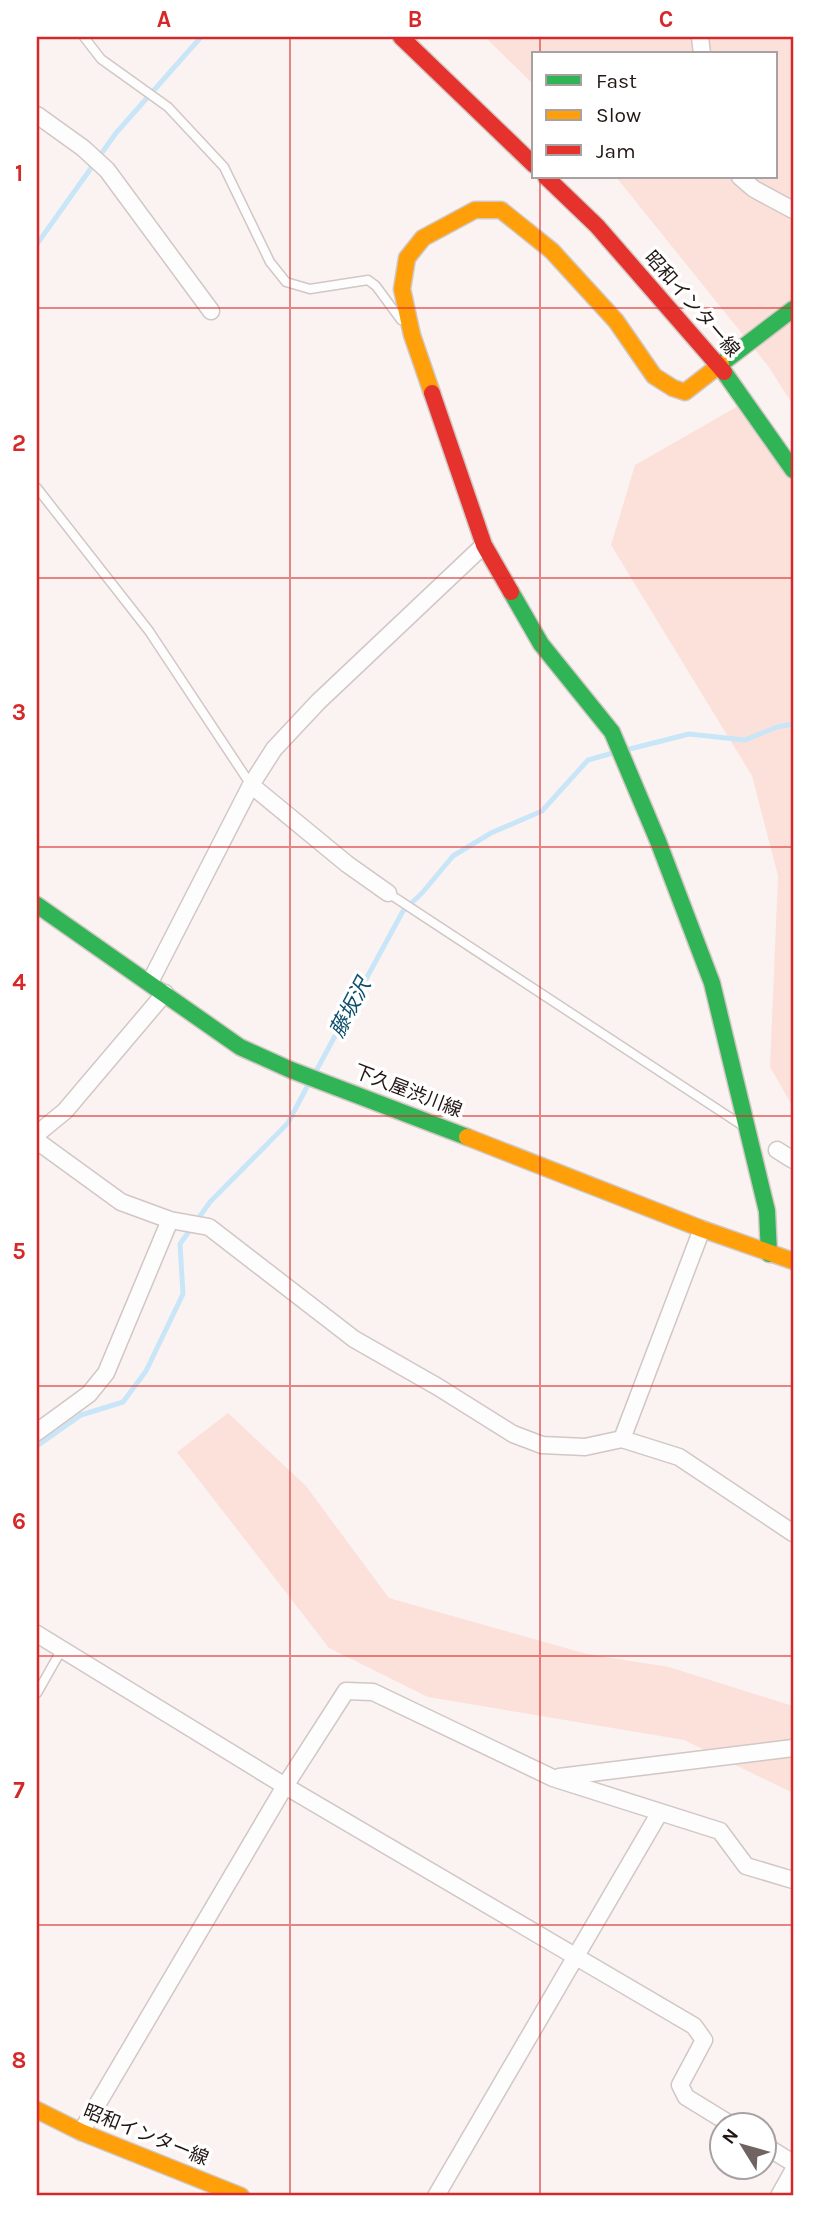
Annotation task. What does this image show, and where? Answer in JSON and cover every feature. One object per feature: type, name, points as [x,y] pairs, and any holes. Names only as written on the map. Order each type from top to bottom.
[{"type":"main road","points":[[401,37],[532,163]]},
{"type":"main road","name":"昭和インター線","points":[[547,178],[597,226],[720,367],[793,470]]},
{"type":"main road","points":[[769,1254],[767,1211],[712,983],[612,732],[541,644],[484,545],[412,335],[402,289],[407,258],[423,238],[475,210],[501,210],[552,251],[615,321],[654,376],[685,392],[793,309]]},
{"type":"main road","name":"下久屋渋川線","points":[[37,905],[240,1047],[291,1070],[334,1084],[702,1229],[793,1261]]},
{"type":"main road","name":"昭和インター線","points":[[37,2110],[81,2132],[241,2196]]},
{"type":"street","points":[[37,116],[83,148],[107,170],[211,311]]},
{"type":"street","points":[[741,178],[754,189],[793,210]]},
{"type":"street","points":[[150,982],[251,785],[274,749],[318,702],[484,545]]},
{"type":"street","points":[[251,785],[347,864],[388,893]]},
{"type":"street","points":[[37,1134],[65,1111],[165,993]]},
{"type":"street","points":[[37,1141],[121,1202],[170,1220],[209,1227],[354,1339],[513,1434],[542,1445],[585,1447],[622,1439],[679,1457],[793,1533]]},
{"type":"street","points":[[777,1150],[793,1160]]},
{"type":"street","points":[[37,1432],[89,1394],[106,1373],[170,1220]]},
{"type":"street","points":[[622,1439],[702,1229]]},
{"type":"street","points":[[37,1634],[285,1786],[694,2026],[704,2040],[680,2085],[686,2097],[708,2110]]},
{"type":"street","points":[[81,2132],[285,1786],[346,1691],[373,1692],[553,1778],[720,1831],[746,1866],[793,1880]]},
{"type":"street","points":[[553,1778],[793,1748]]},
{"type":"street","points":[[436,2196],[660,1812]]},
{"type":"street","points":[[778,2154],[793,2163]]},
{"type":"street","points":[[779,2196],[793,2171]]},
{"type":"lane","points":[[84,37],[102,59],[168,107],[224,167],[270,262],[286,282],[310,289],[368,279],[412,335]]},
{"type":"lane","points":[[37,488],[149,631],[251,785]]},
{"type":"lane","points":[[388,893],[746,1128]]},
{"type":"lane","points":[[37,1693],[62,1649]]},
{"type":"shaded area","points":[[485,37],[793,37],[793,405],[768,366],[617,178],[778,178],[778,52],[532,52],[532,83]]},
{"type":"shaded area","points":[[738,406],[793,475],[793,1107],[770,1067],[778,876],[752,776],[611,545],[635,465]]},
{"type":"shaded area","points":[[228,1413],[306,1486],[389,1598],[587,1654],[669,1667],[793,1706],[793,1793],[684,1740],[428,1697],[329,1648],[177,1452]]},
{"type":"waterway","points":[[37,244],[116,133],[201,37]]},
{"type":"waterway","name":"藤坂沢","points":[[626,750],[689,734],[745,740],[777,727],[793,724]]},
{"type":"waterway","name":"藤坂沢","points":[[316,1071],[403,911],[453,856],[491,833],[542,811],[588,760],[613,753]]},
{"type":"waterway","name":"藤坂沢","points":[[37,1446],[81,1415],[123,1402],[146,1371],[183,1294],[180,1244],[210,1202],[288,1123],[309,1083]]},
{"type":"traffic: fast","points":[[721,364],[793,309]]},
{"type":"traffic: fast","points":[[724,372],[793,470]]},
{"type":"traffic: fast","points":[[511,592],[541,644],[612,732],[658,841],[712,983],[767,1211],[769,1254]]},
{"type":"traffic: fast","points":[[37,905],[240,1047],[291,1070],[467,1137]]},
{"type":"traffic: slow","points":[[432,393],[412,335],[402,289],[407,258],[423,238],[475,210],[501,210],[552,251],[616,321],[654,376],[673,388],[685,392],[721,364]]},
{"type":"traffic: slow","points":[[467,1137],[702,1229],[793,1261]]},
{"type":"traffic: slow","points":[[37,2110],[81,2132],[241,2196]]},
{"type":"traffic: jam","points":[[401,37],[532,163]]},
{"type":"traffic: jam","points":[[547,178],[597,226],[724,372]]},
{"type":"traffic: jam","points":[[432,393],[484,545],[511,592]]}]
